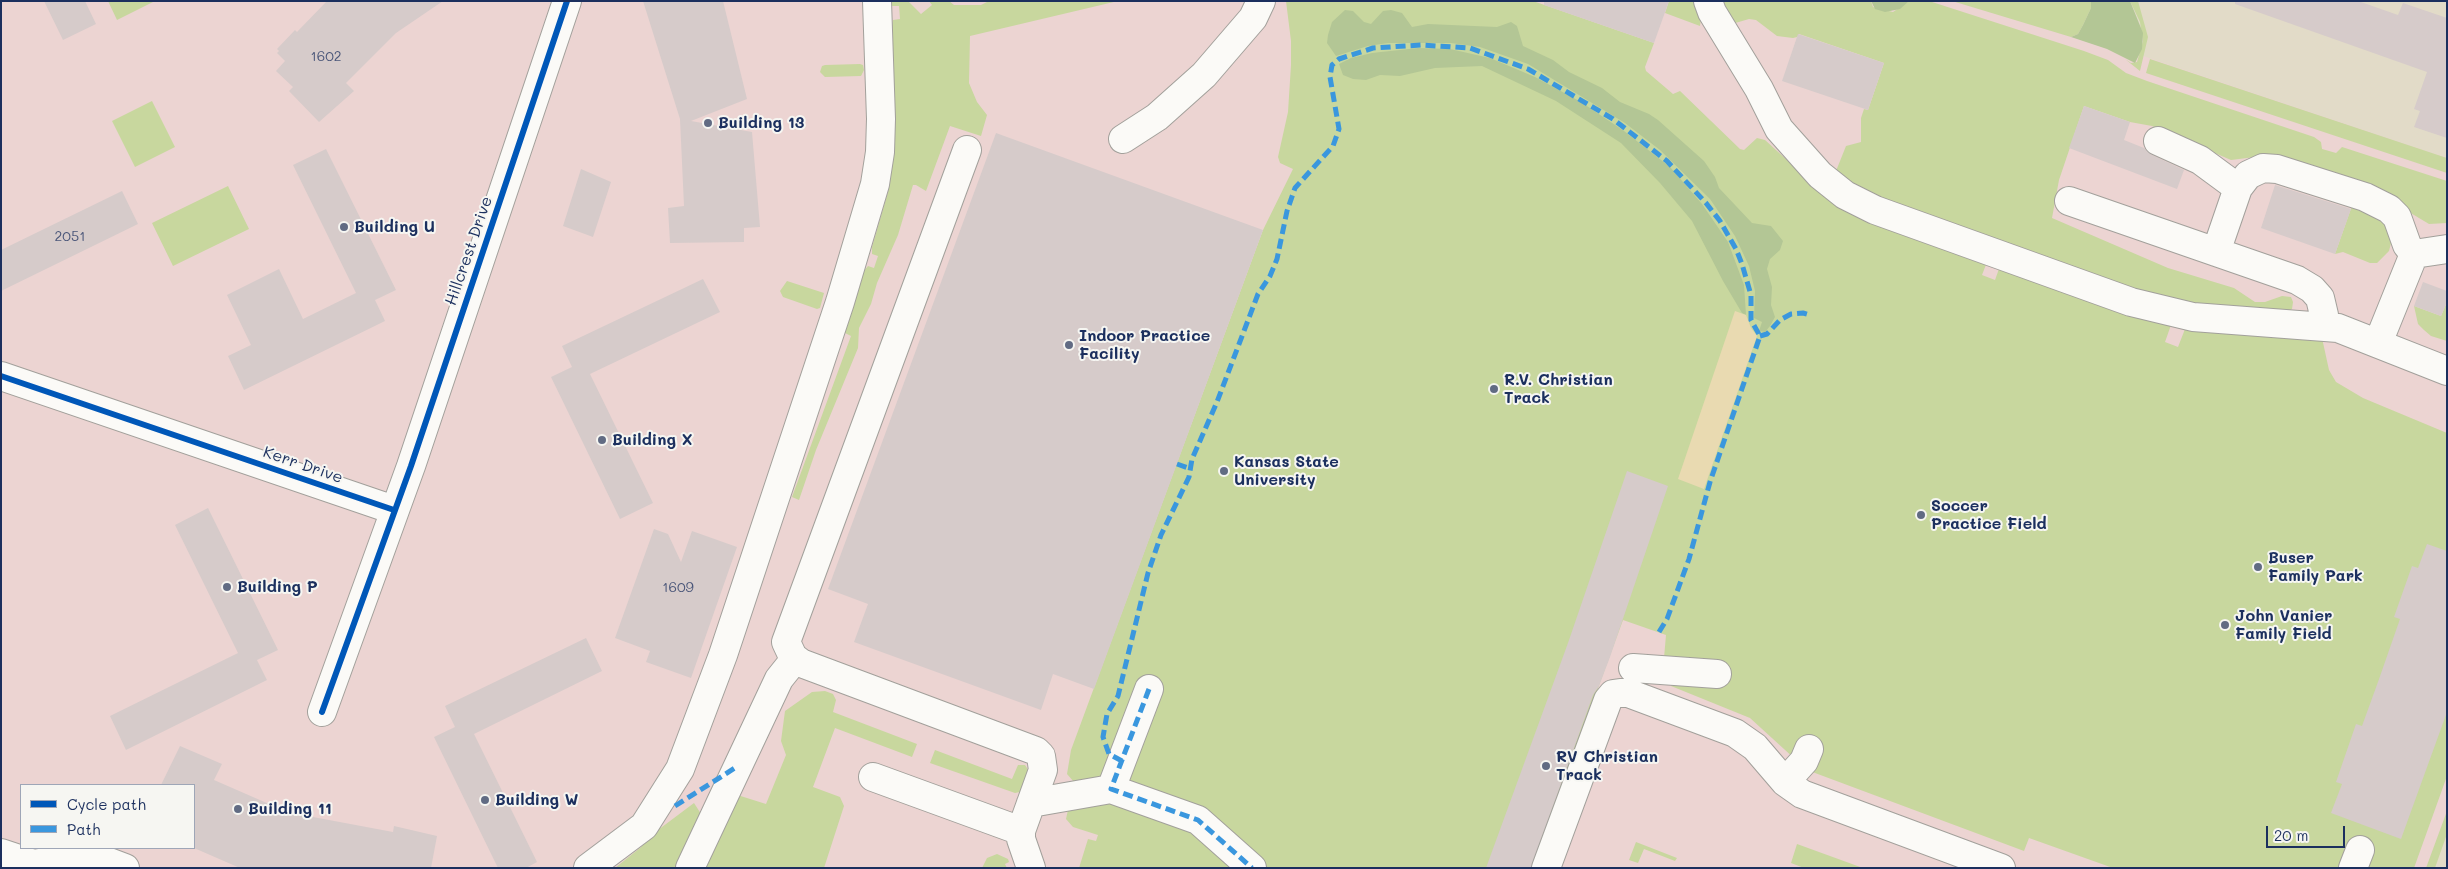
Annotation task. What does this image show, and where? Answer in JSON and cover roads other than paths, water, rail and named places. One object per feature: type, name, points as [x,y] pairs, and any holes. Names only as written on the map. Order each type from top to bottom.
[{"type":"street","name":"Hillcrest Drive","points":[[394,510],[411,466],[568,1]]},
{"type":"street","points":[[588,868],[644,826],[680,769],[723,655],[822,357],[875,184],[880,152],[882,119],[876,1]]},
{"type":"street","points":[[1123,139],[1156,117],[1204,75],[1253,18],[1261,1]]},
{"type":"street","points":[[1708,1],[1712,12],[1759,89],[1779,129],[1820,175],[1845,195],[1875,210],[2131,302],[2194,317],[2323,325],[2338,328],[2447,371]]},
{"type":"street","points":[[2158,141],[2200,160],[2238,188]]},
{"type":"street","points":[[966,150],[786,642],[788,651],[801,663],[1036,751],[1041,756],[1043,770],[1021,831],[1021,839],[1031,868]]},
{"type":"street","points":[[2216,252],[2238,188],[2254,171],[2263,168],[2277,169],[2365,198],[2389,209],[2397,217],[2407,244],[2414,254]]},
{"type":"street","points":[[2069,200],[2297,280],[2312,289],[2323,306],[2323,325]]},
{"type":"street","points":[[2414,254],[2447,249]]},
{"type":"street","points":[[2378,343],[2414,254]]},
{"type":"street","name":"Kerr Drive","points":[[1,376],[394,510]]},
{"type":"street","points":[[322,712],[394,510]]},
{"type":"street","points":[[690,868],[779,679],[795,659]]},
{"type":"street","points":[[1632,671],[1717,674]]},
{"type":"street","points":[[1632,671],[1735,733],[1755,748],[1785,782],[1811,798],[2001,868]]},
{"type":"street","points":[[1546,868],[1608,700],[1632,671]]},
{"type":"street","points":[[1111,789],[1149,689]]},
{"type":"street","points":[[1785,782],[1804,761],[1809,749]]},
{"type":"street","points":[[873,777],[1021,831]]},
{"type":"street","points":[[1031,803],[1111,789],[1198,820],[1252,868]]},
{"type":"street","points":[[1,853],[34,864],[88,854],[124,868]]},
{"type":"place","name":"Building 13","points":[[708,123]]},
{"type":"place","name":"Building U","points":[[344,227]]},
{"type":"place","name":"Indoor Practice Facility","points":[[1069,345]]},
{"type":"place","name":"R.V. Christian Track","points":[[1494,389]]},
{"type":"place","name":"Building X","points":[[602,440]]},
{"type":"place","name":"Kansas State University","points":[[1224,471]]},
{"type":"place","name":"Soccer Practice Field","points":[[1921,515]]},
{"type":"place","name":"Buser Family Park","points":[[2258,567]]},
{"type":"place","name":"Building P","points":[[227,587]]},
{"type":"place","name":"John Vanier Family Field","points":[[2225,625]]},
{"type":"place","name":"RV Christian Track","points":[[1546,766]]},
{"type":"place","name":"Building W","points":[[485,800]]},
{"type":"place","name":"Building 11","points":[[238,809]]}]
